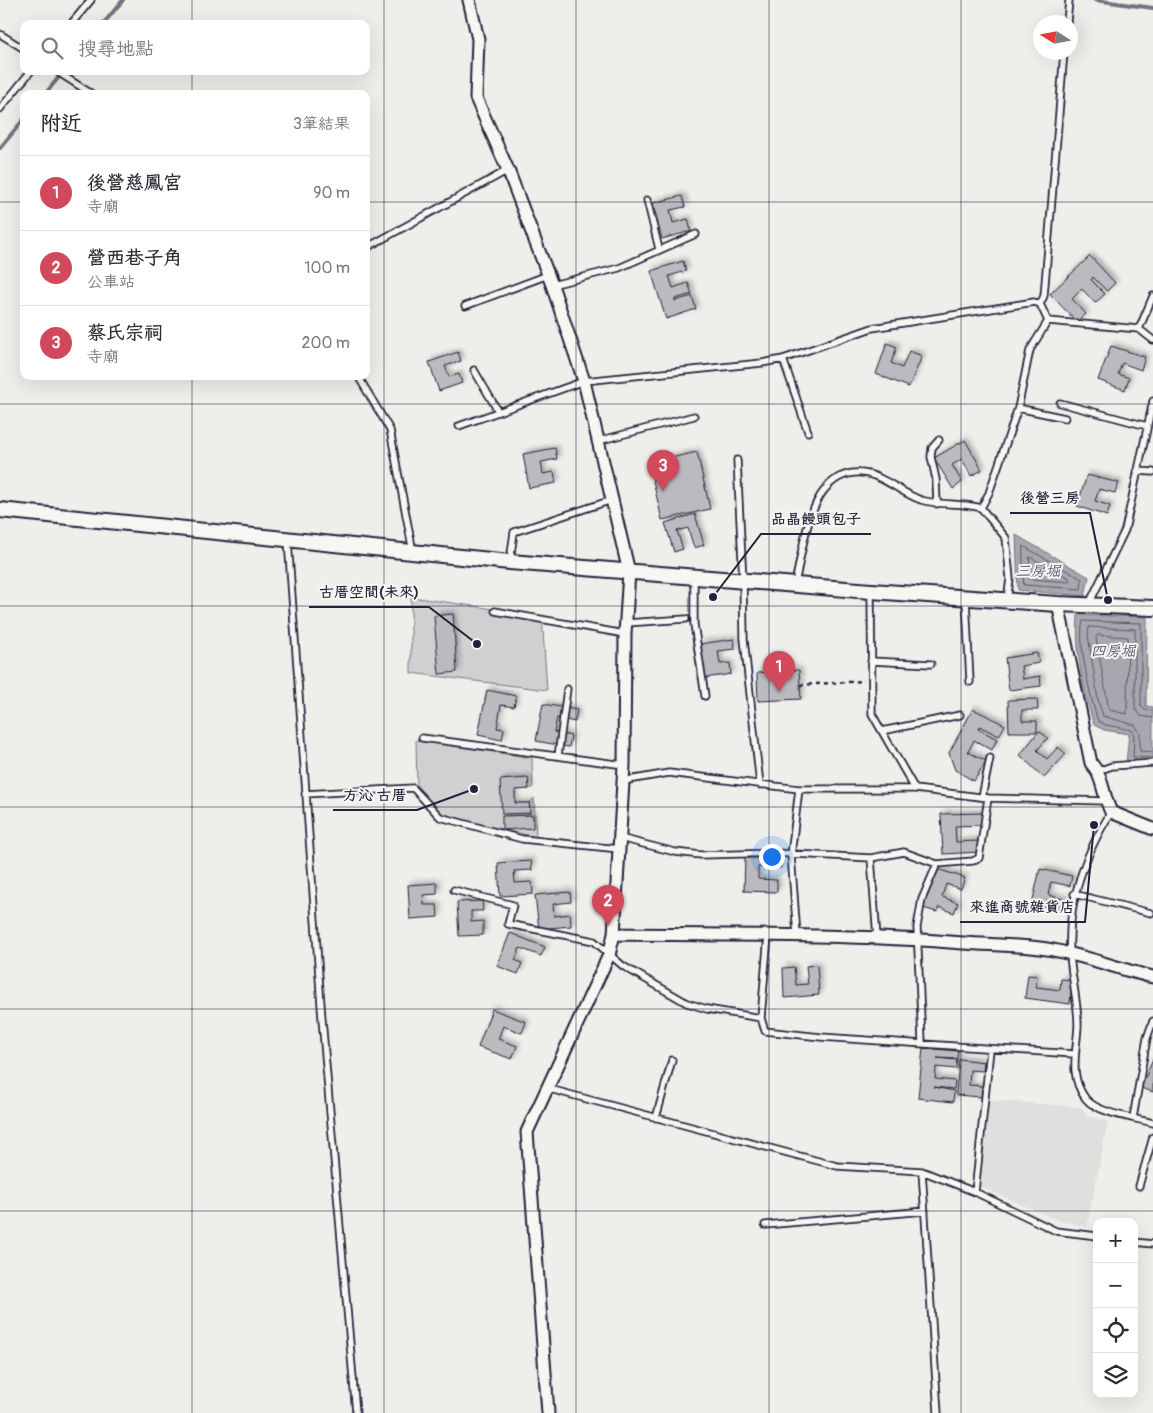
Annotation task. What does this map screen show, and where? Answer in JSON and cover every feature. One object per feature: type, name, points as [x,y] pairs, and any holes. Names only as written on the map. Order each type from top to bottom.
[{"type":"street","points":[[469,0],[478,39],[476,98],[508,170],[550,280],[584,381],[629,572],[625,628],[624,765],[614,934],[609,955],[527,1132],[548,1413]]},
{"type":"street","points":[[0,510],[510,562],[872,591],[1088,606],[1153,608]]},
{"type":"street","points":[[1058,604],[1091,763],[1098,771],[1105,801],[1110,812],[1153,829]]},
{"type":"street","points":[[614,934],[796,935],[917,939],[1046,949],[1070,953],[1085,960],[1153,977]]},
{"type":"lane","points":[[74,20],[91,0]]},
{"type":"lane","points":[[0,34],[20,46]]},
{"type":"lane","points":[[1040,304],[1044,296],[1063,60]]},
{"type":"lane","points":[[0,109],[28,75]]},
{"type":"lane","points":[[61,75],[87,90]]},
{"type":"lane","points":[[370,246],[508,170]]},
{"type":"lane","points":[[647,200],[659,249]]},
{"type":"lane","points":[[465,306],[550,280],[619,268],[696,234]]},
{"type":"lane","points":[[1139,329],[1153,296]]},
{"type":"lane","points":[[459,426],[584,381],[762,363],[783,359],[872,328],[1034,302],[1040,304],[1048,321]]},
{"type":"lane","points":[[1048,321],[1139,329],[1153,340]]},
{"type":"lane","points":[[981,508],[989,493],[1018,408],[1030,350],[1048,321]]},
{"type":"lane","points":[[783,359],[808,432]]},
{"type":"lane","points":[[474,370],[498,411]]},
{"type":"lane","points":[[360,380],[390,430],[413,552]]},
{"type":"lane","points":[[1088,606],[1125,530],[1153,401]]},
{"type":"lane","points":[[1060,403],[1148,426]]},
{"type":"lane","points":[[1018,408],[1065,418]]},
{"type":"lane","points":[[598,441],[694,416]]},
{"type":"lane","points":[[937,504],[936,480],[931,456],[932,448],[938,440]]},
{"type":"lane","points":[[737,460],[744,639],[760,785]]},
{"type":"lane","points":[[1138,470],[1153,472]]},
{"type":"lane","points":[[795,585],[815,500],[829,484],[847,476],[861,473],[874,477],[919,499],[937,504],[967,504],[981,508],[1006,538],[1010,579],[1008,600]]},
{"type":"lane","points":[[510,562],[514,532],[612,500]]},
{"type":"lane","points":[[288,538],[322,1019],[356,1413]]},
{"type":"lane","points":[[694,577],[694,624],[705,696]]},
{"type":"lane","points":[[872,591],[872,714],[915,789]]},
{"type":"lane","points":[[966,597],[970,682]]},
{"type":"lane","points":[[495,611],[625,628],[686,619]]},
{"type":"lane","points":[[871,661],[931,664]]},
{"type":"lane","points":[[558,756],[567,689]]},
{"type":"lane","points":[[882,731],[960,715]]},
{"type":"lane","points":[[422,738],[624,765]]},
{"type":"lane","points":[[305,794],[413,788],[440,817],[522,839],[619,843],[701,855],[775,853],[871,858],[904,852],[937,864],[972,861],[979,858],[990,758]]},
{"type":"lane","points":[[1098,771],[1112,766],[1153,763]]},
{"type":"lane","points":[[623,781],[670,773],[799,790],[915,789],[985,798],[1105,801]]},
{"type":"lane","points":[[796,935],[791,855],[799,790]]},
{"type":"lane","points":[[1110,812],[1074,894],[1070,924],[1070,953],[1078,1024],[1074,1054],[1074,1076],[1086,1100],[1102,1110],[1153,1123]]},
{"type":"lane","points":[[871,858],[877,938]]},
{"type":"lane","points":[[922,1042],[917,939],[922,899],[937,864]]},
{"type":"lane","points":[[454,890],[513,905],[508,924],[594,941],[623,966],[687,1003],[707,1009],[762,1018]]},
{"type":"lane","points":[[1074,894],[1151,913]]},
{"type":"lane","points":[[768,935],[762,1018],[765,1031],[821,1037],[922,1042],[990,1050],[1074,1054]]},
{"type":"lane","points":[[1133,1118],[1147,1038],[1153,1021]]},
{"type":"lane","points":[[975,1192],[990,1050]]},
{"type":"lane","points":[[656,1118],[672,1060]]},
{"type":"lane","points":[[546,1088],[836,1166],[922,1171],[975,1192],[1056,1231],[1093,1236]]},
{"type":"lane","points":[[1139,1186],[1153,1137]]},
{"type":"lane","points":[[922,1171],[938,1413]]},
{"type":"lane","points":[[765,1225],[925,1212]]},
{"type":"lane","points":[[1138,1242],[1153,1244]]},
{"type":"path","points":[[800,685],[871,680]]},
{"type":"shaded area","points":[[411,597],[542,616],[547,690],[411,673]]},
{"type":"shaded area","points":[[416,740],[532,758],[533,787],[515,790],[515,803],[529,803],[534,798],[536,837],[459,820],[440,812],[417,788]]},
{"type":"shaded area","points":[[989,1100],[1081,1107],[1087,1116],[1108,1121],[1087,1227],[1060,1221],[981,1187]]},
{"type":"water","name":"三房堀","points":[[1016,535],[1089,577],[1085,596],[1018,590]]},
{"type":"water","name":"四房堀","points":[[1078,615],[1147,617],[1146,706],[1153,707],[1153,763],[1126,763],[1129,734],[1104,730],[1094,725],[1086,699],[1081,671],[1077,629]]},
{"type":"building","points":[[682,196],[685,207],[670,210],[673,223],[688,219],[691,231],[662,239],[653,203]]},
{"type":"building","points":[[1090,256],[1115,283],[1107,291],[1093,277],[1091,280],[1105,294],[1095,303],[1082,289],[1072,299],[1086,314],[1077,322],[1050,294]]},
{"type":"building","points":[[683,261],[686,271],[669,276],[673,288],[688,283],[692,294],[675,299],[675,301],[692,296],[696,309],[666,319],[651,271]]},
{"type":"building","points":[[887,343],[897,347],[891,363],[902,368],[909,351],[922,356],[909,387],[876,374]]},
{"type":"building","points":[[1111,346],[1145,357],[1141,370],[1122,363],[1118,374],[1129,378],[1125,390],[1098,380]]},
{"type":"building","points":[[458,352],[461,361],[445,366],[449,377],[459,374],[462,383],[439,391],[429,362]]},
{"type":"building","points":[[965,440],[982,470],[971,476],[962,459],[952,465],[962,482],[953,489],[934,458]]},
{"type":"building","points":[[555,448],[557,459],[541,462],[543,474],[554,472],[556,483],[529,488],[523,454]]},
{"type":"building","points":[[697,452],[710,509],[662,520],[649,463]]},
{"type":"building","points":[[1087,475],[1119,483],[1115,493],[1099,489],[1095,501],[1110,506],[1107,516],[1077,506]]},
{"type":"building","points":[[695,514],[704,545],[694,548],[688,528],[677,531],[683,549],[674,552],[665,523]]},
{"type":"building","points":[[453,614],[457,672],[439,674],[434,616]]},
{"type":"building","points":[[734,639],[735,649],[718,651],[720,664],[730,663],[731,674],[705,678],[700,644]]},
{"type":"building","points":[[1037,653],[1039,663],[1021,666],[1023,679],[1040,676],[1041,686],[1009,690],[1005,658]]},
{"type":"building","points":[[799,670],[801,699],[758,701],[757,673]]},
{"type":"building","points":[[487,690],[516,696],[514,707],[501,705],[497,728],[504,729],[502,740],[478,735]]},
{"type":"building","points":[[1037,699],[1038,710],[1022,710],[1022,721],[1037,721],[1037,732],[1009,732],[1008,700]]},
{"type":"building","points":[[543,704],[577,710],[575,722],[557,718],[554,732],[571,736],[569,747],[536,741]]},
{"type":"building","points":[[973,709],[1005,725],[999,736],[979,726],[978,729],[997,739],[992,750],[974,740],[968,752],[986,761],[974,781],[955,770],[949,753]]},
{"type":"building","points":[[1039,731],[1048,738],[1037,750],[1047,759],[1058,747],[1066,754],[1044,778],[1020,755]]},
{"type":"building","points":[[528,778],[529,789],[515,790],[515,803],[529,803],[530,813],[502,814],[500,780]]},
{"type":"building","points":[[983,813],[983,825],[955,826],[956,842],[978,841],[979,852],[943,854],[941,814]]},
{"type":"building","points":[[533,815],[533,828],[502,830],[502,816]]},
{"type":"building","points":[[745,858],[781,858],[781,868],[758,867],[758,879],[777,880],[777,892],[744,891]]},
{"type":"building","points":[[531,861],[532,870],[514,871],[515,883],[532,882],[533,894],[500,896],[498,863]]},
{"type":"building","points":[[937,869],[965,878],[961,889],[946,884],[942,897],[958,903],[954,913],[939,907],[937,912],[923,908]]},
{"type":"building","points":[[1040,869],[1072,876],[1070,886],[1051,882],[1048,895],[1066,900],[1063,910],[1032,904]]},
{"type":"building","points":[[437,883],[437,894],[423,895],[424,905],[437,905],[438,917],[410,919],[408,885]]},
{"type":"building","points":[[570,892],[571,902],[553,904],[554,916],[570,914],[571,926],[539,929],[535,895]]},
{"type":"building","points":[[482,901],[483,911],[471,911],[471,922],[483,921],[483,935],[459,936],[457,902]]},
{"type":"building","points":[[510,933],[545,947],[541,956],[520,948],[515,960],[522,963],[518,974],[497,966]]},
{"type":"building","points":[[817,965],[819,995],[784,998],[783,968],[794,967],[796,985],[808,984],[806,966]]},
{"type":"building","points":[[1028,975],[1037,976],[1036,987],[1060,990],[1061,979],[1072,980],[1070,1004],[1025,998]]},
{"type":"building","points":[[492,1009],[526,1022],[522,1033],[503,1026],[498,1039],[517,1046],[512,1059],[478,1047]]},
{"type":"building","points":[[923,1048],[958,1051],[957,1059],[937,1058],[957,1060],[956,1069],[936,1067],[935,1079],[955,1081],[954,1089],[934,1087],[954,1091],[953,1102],[918,1098]]},
{"type":"building","points":[[959,1059],[984,1062],[983,1071],[970,1070],[969,1085],[982,1086],[981,1097],[956,1095]]},
{"type":"building","points":[[1153,1059],[1153,1092],[1141,1088]]},
{"type":"waterway","points":[[106,20],[123,0]]},
{"type":"waterway","points":[[1095,0],[1153,8]]},
{"type":"waterway","points":[[48,90],[61,75]]},
{"type":"waterway","points":[[0,148],[20,124]]},
{"type":"place","name":"蔡氏宗祠","points":[[663,491]]},
{"type":"place","name":"品晶饅頭包子","points":[[713,597]]},
{"type":"place","name":"後營三房","points":[[1108,600]]},
{"type":"place","name":"古厝空間(未來)","points":[[477,644]]},
{"type":"place","name":"後營慈鳳宮","points":[[779,692]]},
{"type":"place","name":"方沁 古厝","points":[[474,789]]},
{"type":"place","name":"來進商號雜貨店","points":[[1094,825]]},
{"type":"place","name":"營西巷子角","points":[[608,926]]}]
